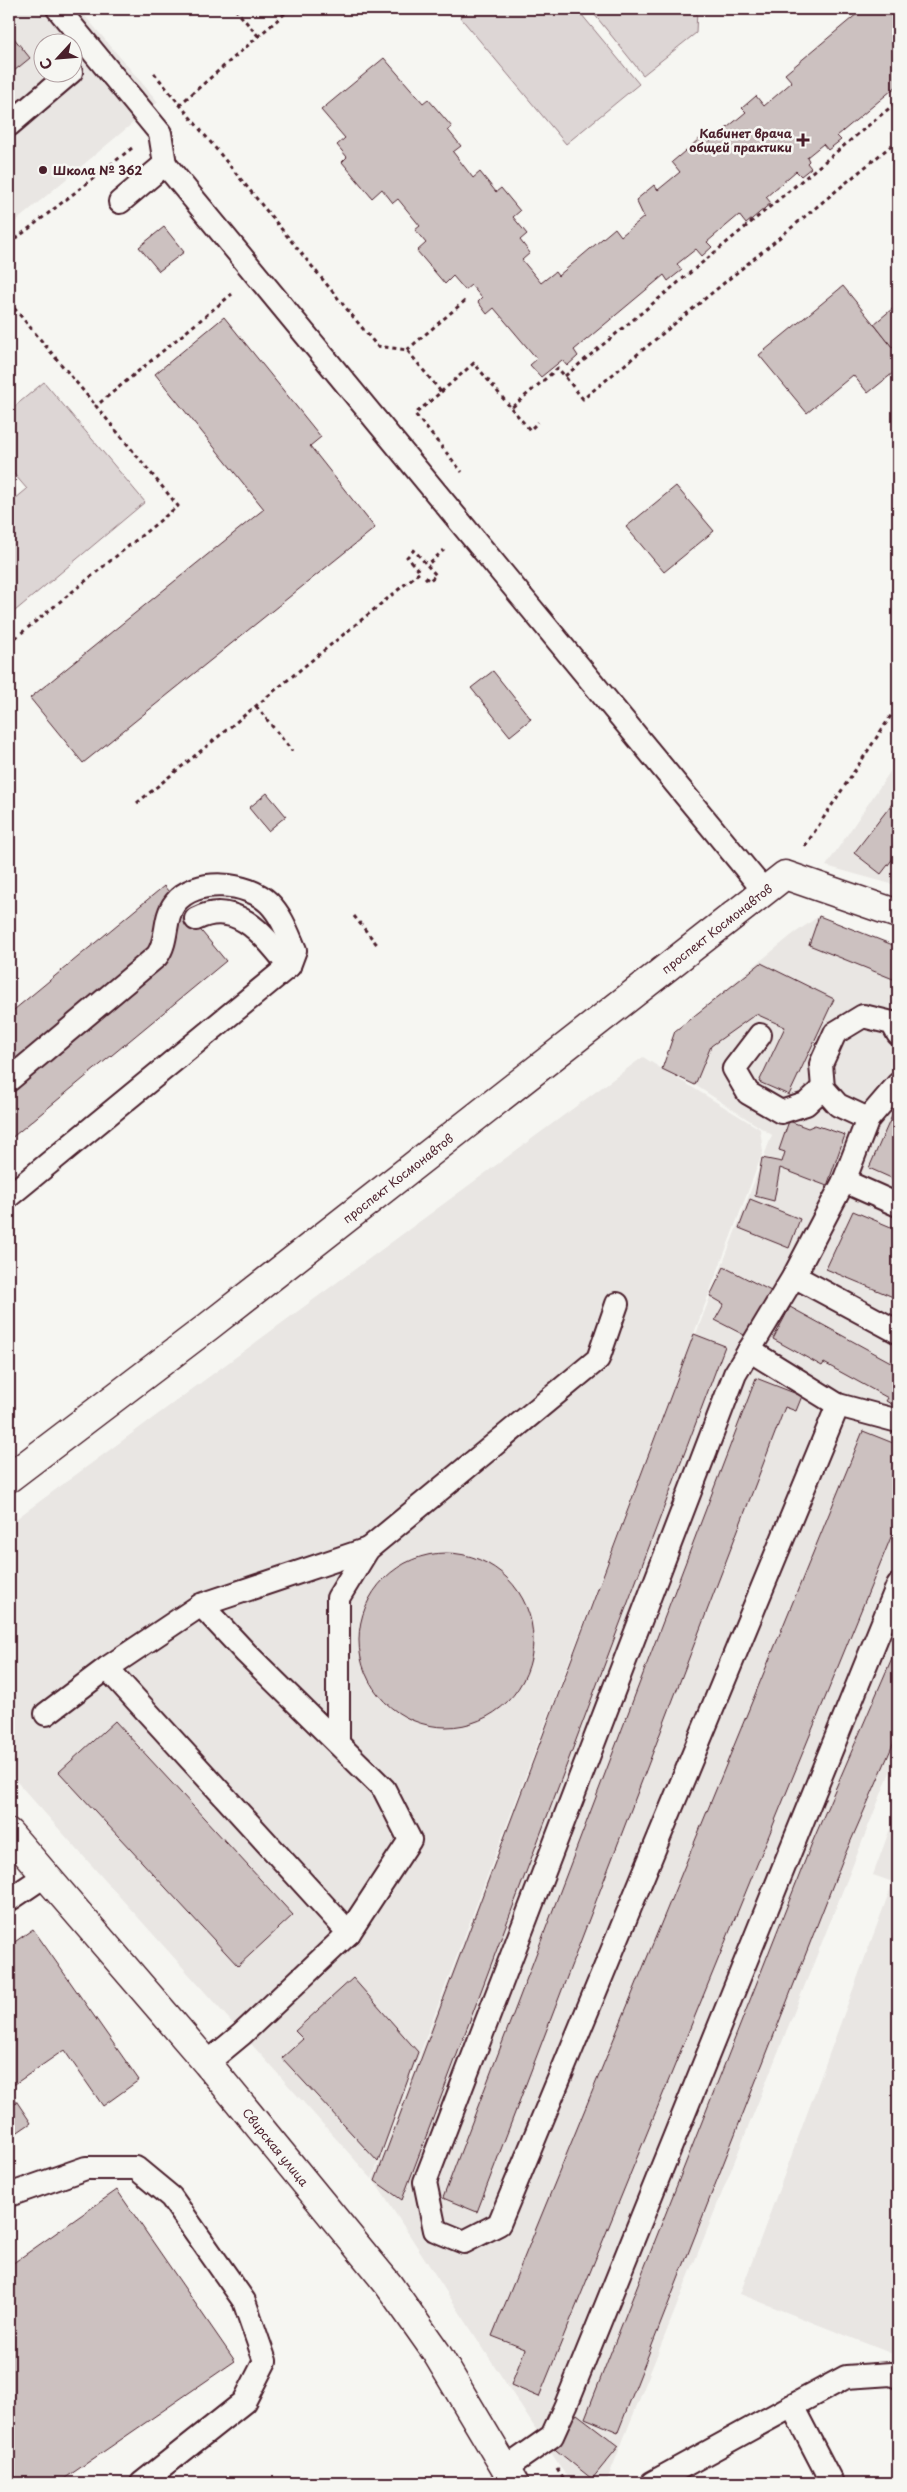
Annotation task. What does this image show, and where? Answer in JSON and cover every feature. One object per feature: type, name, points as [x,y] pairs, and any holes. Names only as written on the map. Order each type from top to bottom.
[{"type":"street","name":"проспект Космонавтов","points":[[9,1478],[209,1326],[786,875]]},
{"type":"street","points":[[786,875],[898,914]]},
{"type":"street","name":"Свирская улица","points":[[9,1833],[207,2063],[388,2284],[436,2352],[510,2476]]},
{"type":"lane","points":[[58,9],[160,133],[165,164],[765,892]]},
{"type":"lane","points":[[82,63],[94,53]]},
{"type":"lane","points":[[9,125],[60,82]]},
{"type":"lane","points":[[120,202],[165,164]]},
{"type":"lane","points":[[9,1080],[157,956],[163,948],[170,909],[176,901],[203,887],[245,888],[269,903],[280,918],[295,950],[289,966],[9,1196]]},
{"type":"lane","points":[[196,920],[206,914],[237,915],[261,934],[289,966]]},
{"type":"lane","points":[[868,1118],[838,1105],[823,1088],[821,1064],[835,1033],[863,1016],[896,1026]]},
{"type":"lane","points":[[760,1035],[734,1069],[748,1093],[781,1112],[806,1104],[823,1088]]},
{"type":"lane","points":[[838,1404],[499,2224],[464,2242],[435,2230],[425,2182],[735,1374],[794,1276],[844,1181],[868,1118],[898,1084]]},
{"type":"lane","points":[[844,1181],[898,1205]]},
{"type":"lane","points":[[794,1276],[898,1332]]},
{"type":"lane","points":[[338,1743],[338,1598],[368,1549],[598,1359],[617,1304]]},
{"type":"lane","points":[[749,1350],[838,1404],[898,1421]]},
{"type":"lane","points":[[46,1714],[107,1668],[201,1605],[368,1549]]},
{"type":"lane","points":[[510,2476],[552,2436],[566,2404],[898,1584]]},
{"type":"lane","points":[[201,1605],[246,1653],[384,1789],[410,1840],[349,1933],[242,2034],[207,2063]]},
{"type":"lane","points":[[107,1668],[349,1933]]},
{"type":"lane","points":[[9,1900],[46,1875]]},
{"type":"lane","points":[[9,2195],[86,2168],[136,2168],[171,2197],[244,2301],[265,2361],[244,2402],[142,2483]]},
{"type":"lane","points":[[652,2483],[846,2377],[891,2374],[898,2377]]},
{"type":"lane","points":[[792,2406],[832,2483]]},
{"type":"path","points":[[235,9],[259,37]]},
{"type":"path","points":[[9,244],[156,128],[180,104],[290,9]]},
{"type":"path","points":[[565,376],[898,101]]},
{"type":"path","points":[[180,104],[377,346],[407,350],[441,392]]},
{"type":"path","points":[[510,408],[558,368],[583,399],[898,140]]},
{"type":"path","points":[[96,406],[236,291]]},
{"type":"path","points":[[407,350],[467,299]]},
{"type":"path","points":[[9,302],[178,506],[9,643]]},
{"type":"path","points":[[464,474],[415,414],[474,363],[530,430],[538,422]]},
{"type":"path","points":[[427,565],[449,547]]},
{"type":"path","points":[[137,803],[420,572],[407,557],[414,550],[436,575],[429,581],[425,577]]},
{"type":"path","points":[[786,875],[898,705]]},
{"type":"path","points":[[256,706],[292,751]]},
{"type":"path","points":[[354,916],[380,947]]},
{"type":"shaded area","name":"Школа № 362","points":[[9,9],[79,9],[158,102],[9,227]]},
{"type":"shaded area","points":[[470,9],[577,9],[639,84],[566,144],[460,17]]},
{"type":"shaded area","points":[[590,9],[697,9],[696,33],[643,75]]},
{"type":"shaded area","points":[[44,382],[145,502],[9,616],[9,504],[27,489],[9,468],[9,411]]},
{"type":"shaded area","points":[[898,760],[898,886],[826,866]]},
{"type":"shaded area","points":[[819,916],[898,946],[898,1752],[606,2483],[576,2483],[565,2474],[373,2179],[772,1135],[695,1085],[669,1073],[760,1129],[763,1152],[372,2179],[9,1773],[9,1524],[643,1057],[662,1069],[675,1031],[792,935]]},
{"type":"shaded area","points":[[898,1807],[898,2356],[740,2294],[893,1882],[873,1875]]},
{"type":"building","points":[[854,9],[898,9],[898,85],[837,136],[841,140],[828,150],[823,144],[807,157],[809,161],[807,163],[811,168],[801,176],[796,171],[766,197],[771,203],[746,224],[739,215],[707,242],[712,247],[702,256],[696,249],[677,264],[682,270],[668,281],[664,275],[574,350],[578,356],[567,366],[562,360],[541,377],[530,365],[537,359],[494,308],[487,314],[478,302],[482,298],[471,285],[465,290],[453,276],[445,284],[417,251],[426,243],[415,230],[420,226],[398,199],[393,203],[382,189],[372,198],[342,162],[347,157],[337,145],[345,138],[321,110],[384,58],[423,103],[428,99],[452,127],[448,130],[461,146],[453,152],[473,178],[480,172],[496,192],[501,188],[520,211],[513,217],[527,234],[520,240],[530,253],[522,260],[541,283],[555,272],[558,276],[615,228],[621,236],[644,217],[636,200],[654,185],[658,190],[680,172],[672,162],[704,135],[710,142],[746,112],[742,108],[756,96],[764,106],[792,82],[785,74],[858,13]]},
{"type":"building","points":[[9,32],[30,58],[9,75]]},
{"type":"building","points":[[164,227],[184,252],[159,271],[139,247]]},
{"type":"building","points":[[843,286],[898,354],[898,369],[868,393],[853,375],[807,413],[759,355]]},
{"type":"building","points":[[898,304],[898,342],[892,347],[874,324]]},
{"type":"building","points":[[224,317],[321,437],[310,446],[375,528],[83,763],[30,698],[264,509],[155,374]]},
{"type":"building","points":[[676,486],[714,531],[664,572],[626,527]]},
{"type":"building","points":[[493,671],[531,719],[510,736],[471,688]]},
{"type":"building","points":[[267,793],[286,816],[268,831],[249,808]]},
{"type":"building","points":[[898,796],[898,852],[881,874],[854,853]]},
{"type":"building","points":[[164,886],[226,961],[9,1140],[9,1014]]},
{"type":"building","points":[[819,916],[898,947],[898,981],[809,945]]},
{"type":"building","points":[[761,963],[834,999],[789,1095],[759,1082],[785,1027],[756,1014],[711,1046],[695,1085],[662,1069],[675,1031]]},
{"type":"building","points":[[895,1109],[898,1110],[898,1181],[869,1168]]},
{"type":"building","points":[[789,1121],[808,1128],[815,1125],[845,1135],[827,1186],[780,1168],[774,1201],[755,1196],[762,1158],[782,1162],[785,1152],[779,1150]]},
{"type":"building","points":[[750,1199],[800,1219],[789,1248],[739,1228]]},
{"type":"building","points":[[853,1211],[898,1230],[898,1299],[826,1269]]},
{"type":"building","points":[[724,1267],[771,1291],[748,1337],[715,1320],[724,1304],[710,1296]]},
{"type":"building","points":[[790,1307],[898,1366],[898,1408],[886,1401],[888,1398],[824,1363],[822,1366],[773,1339]]},
{"type":"building","points":[[694,1334],[725,1346],[402,2200],[375,2181]]},
{"type":"building","points":[[756,1378],[802,1396],[796,1411],[785,1407],[477,2212],[443,2198]]},
{"type":"building","points":[[863,1431],[898,1445],[898,1520],[539,2397],[511,2385],[525,2349],[492,2336]]},
{"type":"building","points":[[446,1553],[463,1555],[487,1563],[513,1585],[523,1599],[529,1615],[533,1640],[531,1657],[523,1681],[501,1707],[487,1717],[471,1723],[446,1727],[429,1725],[405,1717],[379,1695],[369,1681],[363,1665],[359,1640],[361,1623],[369,1599],[391,1573],[405,1563],[421,1557]]},
{"type":"building","points":[[898,1644],[898,1733],[843,1859],[618,2432],[585,2418],[812,1843]]},
{"type":"building","points":[[115,1721],[293,1915],[238,1966],[59,1772]]},
{"type":"building","points":[[33,1929],[139,2080],[103,2106],[64,2050],[9,2088],[9,1946]]},
{"type":"building","points":[[353,1978],[418,2052],[378,2162],[282,2058],[303,2039],[295,2031]]},
{"type":"building","points":[[9,2090],[31,2123],[9,2138]]},
{"type":"building","points":[[117,2190],[235,2361],[58,2483],[9,2483],[9,2266]]},
{"type":"building","points":[[577,2414],[619,2446],[592,2479],[551,2446]]},
{"type":"place","name":"Кабинет врача общей практики","points":[[803,140]]},
{"type":"place","name":"Школа № 362","points":[[43,170]]}]
